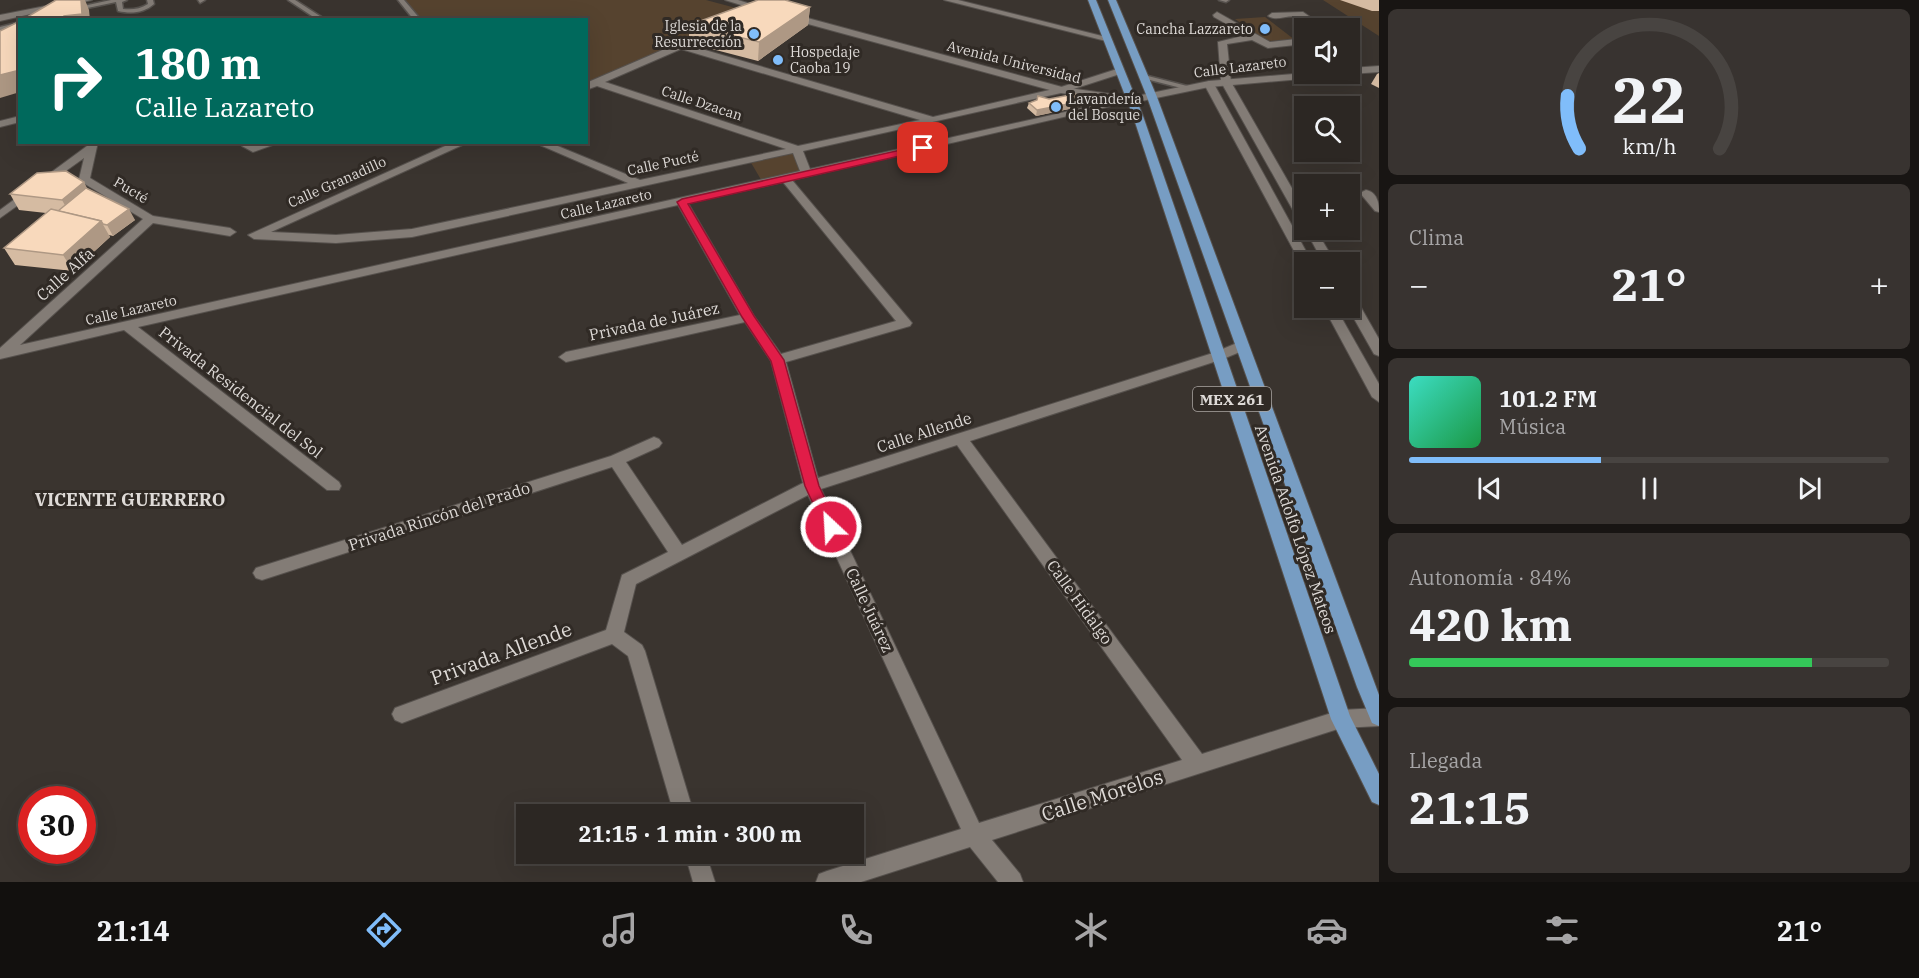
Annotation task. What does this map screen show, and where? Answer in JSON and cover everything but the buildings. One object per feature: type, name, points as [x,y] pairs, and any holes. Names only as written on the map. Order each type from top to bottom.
[{"type":"main road","name":"Avenida Adolfo López Mateos","points":[[1092,0],[1132,100],[1341,719],[1379,795]]},
{"type":"main road","name":"Avenida Adolfo López Mateos","points":[[1112,0],[1152,97],[1366,687],[1379,717]]},
{"type":"street","points":[[0,11],[59,0]]},
{"type":"street","points":[[0,18],[88,0]]},
{"type":"street","name":"Avenida Universidad","points":[[729,0],[762,5],[1061,90],[1132,100]]},
{"type":"street","points":[[948,0],[1106,38]]},
{"type":"street","name":"Avenida Universidad","points":[[762,5],[777,4]]},
{"type":"street","points":[[743,18],[762,5]]},
{"type":"street","name":"Avenida Universidad","points":[[788,7],[1132,100]]},
{"type":"street","points":[[1272,16],[1300,14],[1306,18]]},
{"type":"street","points":[[1217,15],[1268,45],[1294,42]]},
{"type":"street","points":[[588,86],[700,36]]},
{"type":"street","points":[[1252,37],[1222,42],[1226,82],[1294,202]]},
{"type":"street","points":[[678,45],[932,120]]},
{"type":"street","points":[[1360,70],[1379,69]]},
{"type":"street","name":"Calle Pucté","points":[[254,235],[336,238],[412,233],[640,184],[754,172],[797,149],[1061,90],[1120,71]]},
{"type":"street","name":"Calle Lazareto","points":[[1,354],[682,202],[754,172],[786,179],[1189,88],[1226,82],[1294,77]]},
{"type":"street","name":"Calle Dzacan","points":[[598,83],[797,149]]},
{"type":"street","points":[[1209,84],[1301,252]]},
{"type":"street","points":[[0,124],[18,120]]},
{"type":"street","points":[[248,144],[253,149],[269,144]]},
{"type":"street","name":"Calle Granadillo","points":[[254,235],[459,144]]},
{"type":"street","points":[[543,144],[640,184]]},
{"type":"street","points":[[0,215],[92,146]]},
{"type":"street","name":"Pucté","points":[[92,146],[84,179],[150,219],[230,232]]},
{"type":"street","points":[[797,149],[807,174]]},
{"type":"street","points":[[778,360],[905,323],[786,179]]},
{"type":"street","points":[[1379,192],[1366,193],[1379,209]]},
{"type":"street","name":"Calle Juárez","points":[[682,202],[748,317],[778,360],[812,486],[974,835],[1012,882]]},
{"type":"street","name":"Calle Alfa","points":[[1,354],[150,219]]},
{"type":"street","name":"Privada de Juárez","points":[[566,357],[748,317]]},
{"type":"street","points":[[1336,318],[1379,397]]},
{"type":"street","points":[[1360,318],[1379,351]]},
{"type":"street","name":"Privada Residencial del Sol","points":[[128,326],[333,486]]},
{"type":"street","name":"Calle Allende","points":[[614,635],[628,580],[812,486],[1218,356],[1242,346]]},
{"type":"street","name":"Calle Hidalgo","points":[[961,439],[1198,765]]},
{"type":"street","name":"Privada Rincón del Prado","points":[[262,573],[616,460],[654,443]]},
{"type":"street","points":[[616,460],[679,554]]},
{"type":"street","points":[[614,635],[636,651],[681,804]]},
{"type":"street","name":"Privada Allende","points":[[402,714],[614,635]]},
{"type":"street","name":"Calle Morelos","points":[[827,882],[1341,719],[1379,717]]},
{"type":"street","points":[[699,864],[704,882]]},
{"type":"lane","points":[[50,18],[121,0],[120,10],[126,12],[148,8],[151,4],[150,0]]},
{"type":"lane","points":[[291,0],[320,18]]},
{"type":"lane","points":[[401,0],[416,18]]},
{"type":"lane","points":[[0,28],[18,24]]},
{"type":"lane","points":[[1144,77],[1189,88]]},
{"type":"lane","points":[[588,80],[598,83]]},
{"type":"shaded area","points":[[401,0],[706,0],[747,11],[598,83],[588,79],[588,18],[417,18]]},
{"type":"shaded area","points":[[1323,0],[1379,0],[1379,36],[1360,24],[1360,18],[1351,18]]},
{"type":"shaded area","name":"Cancha Lazzareto","points":[[1265,17],[1294,40],[1267,41],[1235,19]]},
{"type":"shaded area","points":[[796,151],[804,173],[763,183],[750,161]]},
{"type":"place","name":"Cancha Lazzareto","points":[[1265,29]]},
{"type":"place","name":"Iglesia de la Resurrección","points":[[754,34]]},
{"type":"place","name":"Hospedaje Caoba 19","points":[[778,60]]},
{"type":"place","name":"Lavandería del Bosque","points":[[1056,107]]},
{"type":"district","name":"VICENTE GUERRERO","points":[[130,499]]},
{"type":"route","points":[[831,527],[812,486],[778,360],[748,317],[682,202],[923,148]]}]
